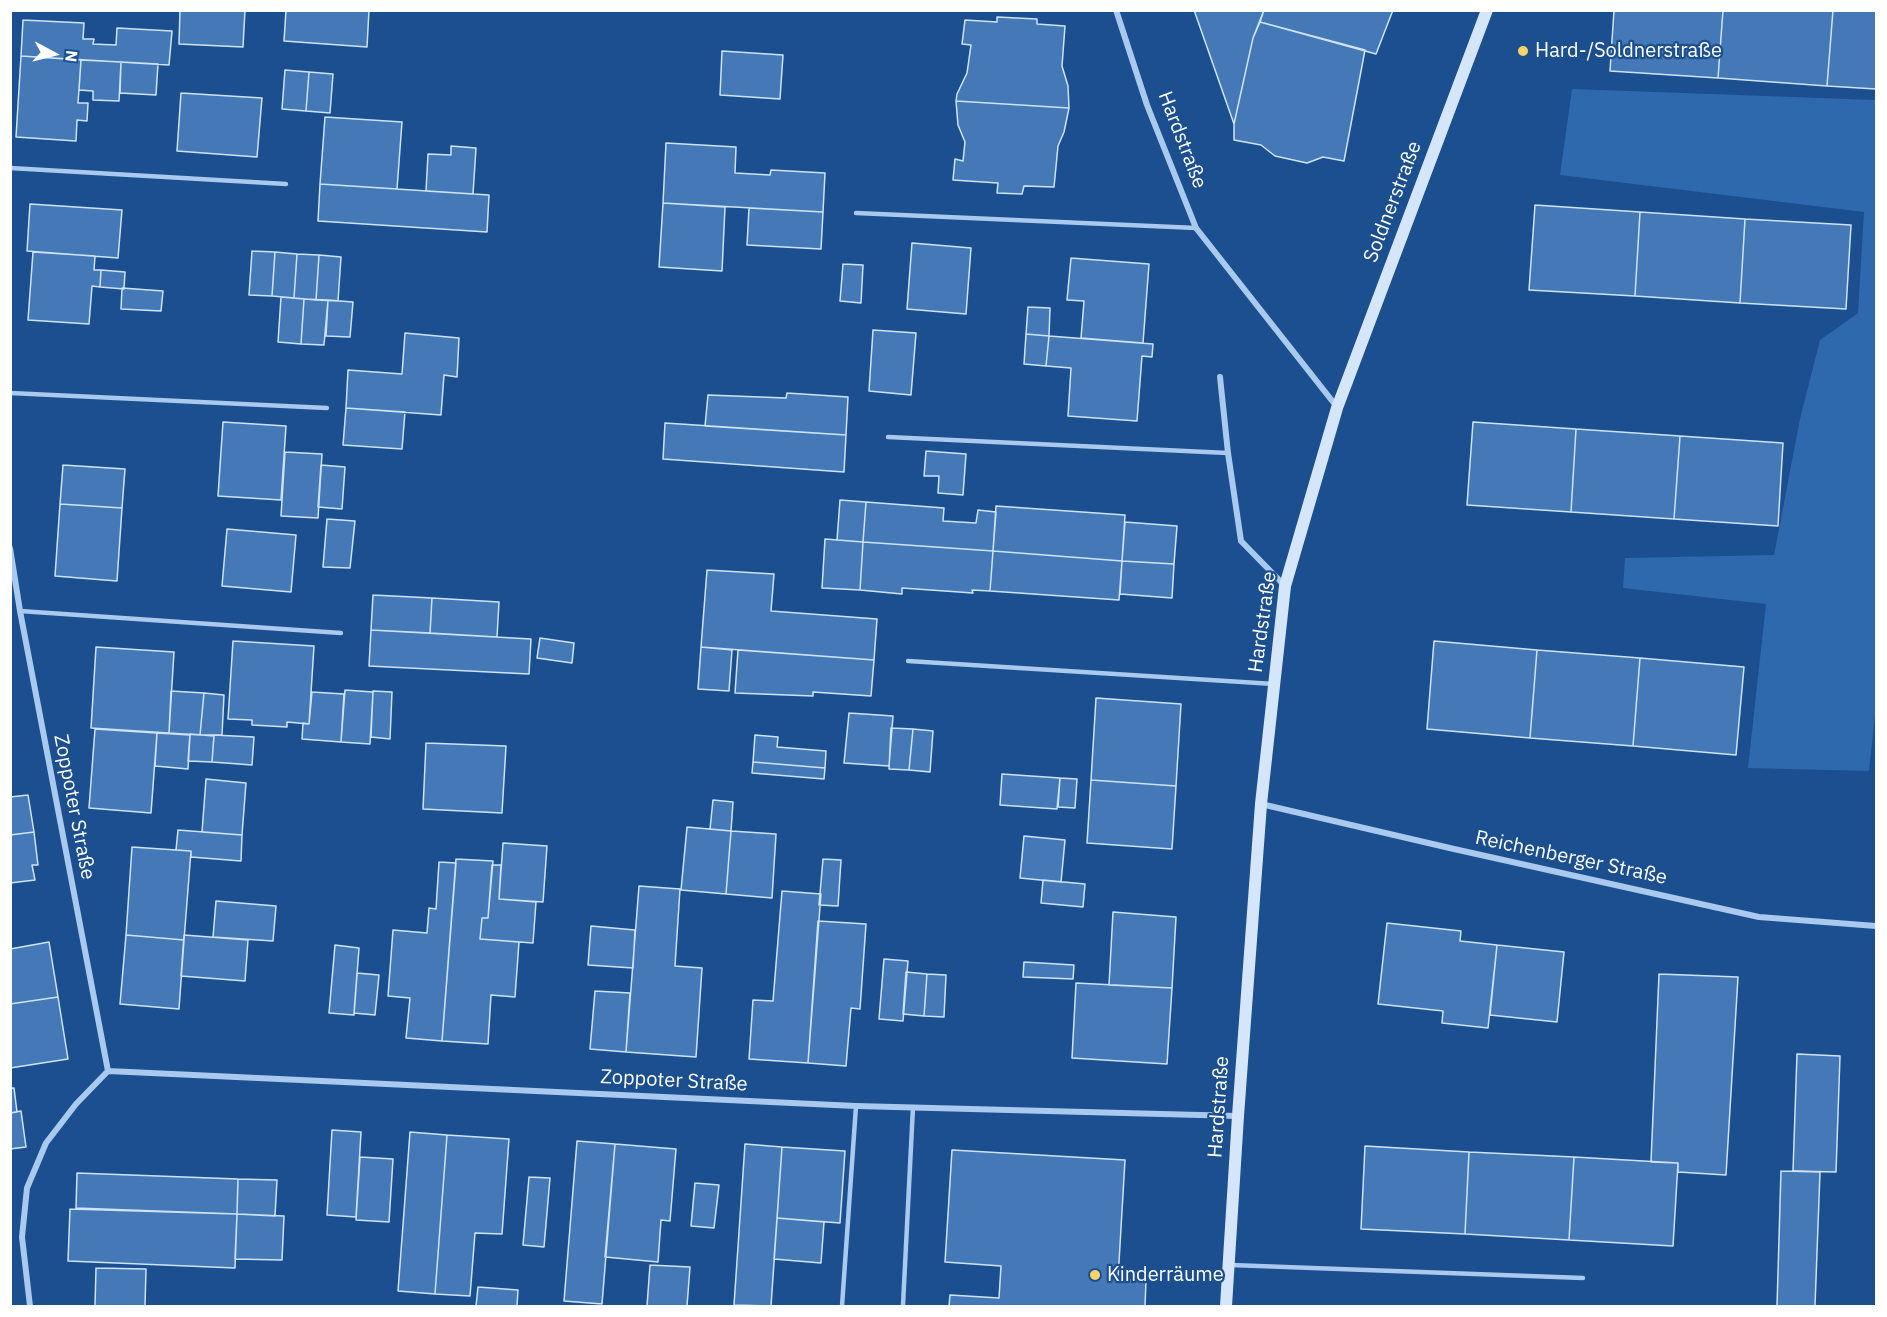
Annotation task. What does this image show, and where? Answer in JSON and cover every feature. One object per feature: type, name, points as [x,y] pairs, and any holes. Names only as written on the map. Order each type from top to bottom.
[{"type":"street","name":"Hardstraße","points":[[1116,10],[1147,105],[1196,228],[1338,408],[1285,586],[1261,804],[1226,1306]]},
{"type":"street","name":"Soldnerstraße","points":[[1338,408],[1487,10]]},
{"type":"street","points":[[1220,377],[1241,541],[1285,586]]},
{"type":"street","name":"Zoppoter Straße","points":[[10,548],[108,1071],[856,1106],[1238,1116]]},
{"type":"street","name":"Reichenberger Straße","points":[[1261,804],[1759,917],[1876,926]]},
{"type":"street","points":[[30,1306],[22,1237],[27,1188],[46,1143],[76,1104],[108,1071]]},
{"type":"lane","points":[[10,168],[286,184]]},
{"type":"lane","points":[[856,213],[1196,228]]},
{"type":"lane","points":[[10,393],[327,408]]},
{"type":"lane","points":[[888,437],[1228,453]]},
{"type":"lane","points":[[20,611],[341,633]]},
{"type":"lane","points":[[908,661],[1274,684]]},
{"type":"lane","points":[[842,1306],[856,1106]]},
{"type":"lane","points":[[903,1305],[913,1107]]},
{"type":"lane","points":[[1228,1265],[1583,1278]]},
{"type":"shaded area","points":[[1572,89],[1876,100],[1876,706],[1869,771],[1748,768],[1766,604],[1623,588],[1625,558],[1774,555],[1800,419],[1820,340],[1858,313],[1864,212],[1560,175]]},
{"type":"building","points":[[180,10],[245,10],[243,47],[179,44]]},
{"type":"building","points":[[286,10],[369,10],[367,47],[284,41]]},
{"type":"building","points":[[1194,10],[1264,10],[1253,38],[1234,124]]},
{"type":"building","points":[[1264,10],[1393,10],[1376,54],[1260,22]]},
{"type":"building","points":[[1614,10],[1723,10],[1718,78],[1610,71]]},
{"type":"building","points":[[1723,10],[1833,10],[1827,86],[1718,78]]},
{"type":"building","points":[[1833,10],[1876,10],[1876,89],[1827,86]]},
{"type":"building","points":[[997,17],[1037,19],[1037,24],[1065,26],[1062,66],[1068,86],[1069,108],[956,101],[967,73],[971,45],[962,44],[965,20],[997,22]]},
{"type":"building","points":[[23,20],[84,23],[83,39],[94,39],[93,44],[116,45],[117,28],[172,31],[169,65],[21,56]]},
{"type":"building","points":[[1260,22],[1365,50],[1344,161],[1323,157],[1307,163],[1275,156],[1261,145],[1234,140],[1234,124],[1253,38]]},
{"type":"building","points":[[722,51],[783,55],[780,99],[720,95]]},
{"type":"building","points":[[21,56],[81,60],[78,103],[88,103],[87,121],[77,120],[76,141],[16,137]]},
{"type":"building","points":[[81,60],[121,62],[119,101],[93,100],[93,91],[79,90]]},
{"type":"building","points":[[121,62],[158,64],[156,95],[120,93]]},
{"type":"building","points":[[285,70],[309,72],[306,111],[282,109]]},
{"type":"building","points":[[309,72],[333,74],[330,113],[306,111]]},
{"type":"building","points":[[181,93],[262,98],[257,157],[177,151]]},
{"type":"building","points":[[956,101],[1069,108],[1064,132],[1058,146],[1054,187],[1024,186],[1022,194],[997,193],[998,183],[953,180],[955,159],[963,161],[965,142],[958,125]]},
{"type":"building","points":[[325,117],[402,122],[397,189],[320,184]]},
{"type":"building","points":[[666,143],[736,147],[735,173],[770,175],[771,170],[825,173],[823,212],[663,203]]},
{"type":"building","points":[[451,146],[476,148],[473,194],[426,191],[428,154],[451,155]]},
{"type":"building","points":[[320,184],[489,195],[487,232],[318,221]]},
{"type":"building","points":[[663,203],[725,207],[722,271],[659,267]]},
{"type":"building","points":[[30,204],[122,210],[118,258],[27,251]]},
{"type":"building","points":[[1535,205],[1640,212],[1635,296],[1529,290]]},
{"type":"building","points":[[749,208],[823,212],[821,249],[747,245]]},
{"type":"building","points":[[1640,212],[1745,219],[1740,303],[1635,296]]},
{"type":"building","points":[[1745,219],[1851,225],[1846,309],[1740,303]]},
{"type":"building","points":[[912,243],[971,248],[966,314],[907,309]]},
{"type":"building","points":[[252,251],[275,252],[272,296],[249,295]]},
{"type":"building","points":[[33,252],[95,256],[94,270],[101,270],[100,287],[92,286],[89,324],[28,320]]},
{"type":"building","points":[[275,252],[297,254],[294,298],[272,296]]},
{"type":"building","points":[[297,254],[319,255],[316,300],[294,298]]},
{"type":"building","points":[[319,255],[341,257],[338,301],[316,300]]},
{"type":"building","points":[[1071,258],[1149,264],[1143,343],[1081,338],[1084,301],[1067,300]]},
{"type":"building","points":[[843,264],[863,265],[861,303],[840,301]]},
{"type":"building","points":[[101,270],[125,272],[124,289],[100,287]]},
{"type":"building","points":[[122,288],[163,291],[161,311],[121,309]]},
{"type":"building","points":[[281,297],[304,299],[301,344],[278,342]]},
{"type":"building","points":[[304,299],[328,300],[324,345],[301,344]]},
{"type":"building","points":[[328,300],[353,302],[350,337],[326,336]]},
{"type":"building","points":[[1028,307],[1050,308],[1049,336],[1026,334]]},
{"type":"building","points":[[873,330],[916,333],[911,395],[869,391]]},
{"type":"building","points":[[405,333],[459,338],[457,377],[444,375],[441,415],[346,408],[348,370],[402,374]]},
{"type":"building","points":[[1026,334],[1049,336],[1046,366],[1024,364]]},
{"type":"building","points":[[1049,336],[1153,344],[1152,357],[1142,356],[1137,421],[1068,416],[1071,368],[1046,366]]},
{"type":"building","points":[[787,393],[848,397],[846,435],[705,426],[708,395],[786,398]]},
{"type":"building","points":[[346,408],[405,412],[402,449],[343,445]]},
{"type":"building","points":[[223,422],[286,426],[281,500],[218,496]]},
{"type":"building","points":[[1473,422],[1576,429],[1571,512],[1467,505]]},
{"type":"building","points":[[665,423],[846,435],[844,472],[663,459]]},
{"type":"building","points":[[1576,429],[1680,436],[1674,519],[1571,512]]},
{"type":"building","points":[[1680,436],[1783,443],[1778,526],[1674,519]]},
{"type":"building","points":[[926,451],[966,454],[963,495],[938,493],[939,476],[924,476]]},
{"type":"building","points":[[285,452],[322,454],[318,518],[281,516]]},
{"type":"building","points":[[63,465],[125,469],[122,508],[60,504]]},
{"type":"building","points":[[321,465],[345,467],[342,509],[318,507]]},
{"type":"building","points":[[840,500],[866,502],[863,542],[837,540]]},
{"type":"building","points":[[866,502],[944,508],[943,521],[976,523],[978,510],[996,512],[993,551],[863,542]]},
{"type":"building","points":[[60,504],[122,508],[117,581],[55,576]]},
{"type":"building","points":[[996,506],[1125,515],[1122,561],[993,551]]},
{"type":"building","points":[[327,519],[355,521],[350,568],[323,567]]},
{"type":"building","points":[[1125,522],[1177,526],[1174,564],[1122,561]]},
{"type":"building","points":[[227,529],[296,535],[291,592],[222,586]]},
{"type":"building","points":[[825,539],[863,542],[860,590],[822,588]]},
{"type":"building","points":[[863,542],[993,551],[990,591],[972,590],[973,593],[902,588],[902,594],[860,590]]},
{"type":"building","points":[[993,551],[1122,561],[1119,600],[990,591]]},
{"type":"building","points":[[1122,561],[1174,564],[1172,598],[1120,594]]},
{"type":"building","points":[[707,570],[774,574],[771,611],[877,619],[874,660],[701,647]]},
{"type":"building","points":[[373,595],[432,598],[430,633],[371,630]]},
{"type":"building","points":[[432,598],[499,602],[497,637],[430,633]]},
{"type":"building","points":[[371,630],[531,639],[529,674],[369,666]]},
{"type":"building","points":[[540,638],[574,643],[572,663],[537,658]]},
{"type":"building","points":[[233,641],[314,646],[309,724],[287,722],[287,727],[252,725],[252,720],[228,719]]},
{"type":"building","points":[[1434,641],[1537,650],[1530,738],[1427,729]]},
{"type":"building","points":[[96,647],[174,652],[169,733],[91,728]]},
{"type":"building","points":[[701,647],[732,650],[729,691],[698,689]]},
{"type":"building","points":[[738,650],[874,660],[871,696],[813,692],[813,696],[735,693]]},
{"type":"building","points":[[1537,650],[1640,658],[1633,746],[1530,738]]},
{"type":"building","points":[[1640,658],[1744,667],[1736,755],[1633,746]]},
{"type":"building","points":[[345,690],[373,692],[370,744],[341,742]]},
{"type":"building","points":[[171,691],[204,693],[200,735],[169,733]]},
{"type":"building","points":[[373,691],[392,692],[390,739],[371,737]]},
{"type":"building","points":[[312,692],[344,694],[341,742],[302,739],[303,723],[309,724]]},
{"type":"building","points":[[204,693],[224,695],[222,735],[200,735]]},
{"type":"building","points":[[1096,698],[1181,704],[1176,786],[1091,780]]},
{"type":"building","points":[[849,713],[893,716],[889,766],[844,763]]},
{"type":"building","points":[[891,728],[913,729],[909,770],[889,769]]},
{"type":"building","points":[[95,729],[157,733],[151,813],[89,808]]},
{"type":"building","points":[[913,729],[933,731],[930,772],[909,770]]},
{"type":"building","points":[[157,733],[190,735],[188,769],[155,766]]},
{"type":"building","points":[[190,734],[214,736],[212,762],[188,761]]},
{"type":"building","points":[[214,735],[254,737],[252,765],[212,762]]},
{"type":"building","points":[[755,735],[778,737],[777,747],[826,751],[825,768],[753,762]]},
{"type":"building","points":[[426,743],[506,746],[502,813],[423,809]]},
{"type":"building","points":[[753,762],[825,768],[824,779],[752,773]]},
{"type":"building","points":[[1002,774],[1060,778],[1057,809],[1000,805]]},
{"type":"building","points":[[1060,778],[1077,779],[1075,808],[1058,807]]},
{"type":"building","points":[[206,779],[246,783],[242,835],[202,832]]},
{"type":"building","points":[[1091,780],[1176,786],[1172,849],[1087,843]]},
{"type":"building","points":[[28,795],[34,832],[10,835],[10,797]]},
{"type":"building","points":[[713,800],[733,802],[731,831],[710,829]]},
{"type":"building","points":[[687,827],[731,831],[726,894],[681,890]]},
{"type":"building","points":[[178,830],[242,835],[241,861],[191,857],[191,851],[176,850]]},
{"type":"building","points":[[731,831],[776,834],[772,898],[726,894]]},
{"type":"building","points":[[34,832],[38,865],[32,865],[35,880],[10,883],[10,835]]},
{"type":"building","points":[[1024,836],[1065,840],[1061,882],[1020,878]]},
{"type":"building","points":[[503,843],[547,846],[543,902],[499,899]]},
{"type":"building","points":[[132,847],[191,851],[184,940],[126,935]]},
{"type":"building","points":[[456,859],[493,861],[488,918],[482,918],[480,939],[519,942],[515,997],[491,995],[488,1044],[442,1041]]},
{"type":"building","points":[[823,859],[841,860],[838,906],[819,905]]},
{"type":"building","points":[[439,862],[456,863],[442,1041],[406,1038],[410,998],[388,996],[393,930],[427,933],[429,908],[436,909]]},
{"type":"building","points":[[492,865],[501,865],[499,899],[536,902],[533,943],[480,939],[482,918],[488,918]]},
{"type":"building","points":[[1043,880],[1085,884],[1083,907],[1041,903]]},
{"type":"building","points":[[639,886],[680,889],[675,966],[702,968],[696,1057],[626,1052]]},
{"type":"building","points":[[782,891],[821,894],[808,1063],[749,1059],[753,1000],[773,1001]]},
{"type":"building","points":[[216,901],[276,906],[273,941],[213,937]]},
{"type":"building","points":[[1113,912],[1176,917],[1172,988],[1109,985]]},
{"type":"building","points":[[818,921],[866,924],[860,1009],[851,1008],[846,1066],[808,1063]]},
{"type":"building","points":[[1387,923],[1461,931],[1460,941],[1497,945],[1488,1028],[1442,1023],[1443,1011],[1378,1004]]},
{"type":"building","points":[[591,926],[635,930],[633,968],[588,965]]},
{"type":"building","points":[[126,935],[184,940],[179,1009],[120,1004]]},
{"type":"building","points":[[184,935],[248,940],[245,981],[181,976]]},
{"type":"building","points":[[49,942],[58,997],[10,1004],[10,949]]},
{"type":"building","points":[[335,945],[359,948],[354,1015],[329,1013]]},
{"type":"building","points":[[1497,945],[1564,952],[1557,1022],[1490,1015]]},
{"type":"building","points":[[884,959],[908,961],[903,1021],[879,1019]]},
{"type":"building","points":[[1024,962],[1074,965],[1073,979],[1023,977]]},
{"type":"building","points":[[906,972],[927,974],[924,1016],[903,1014]]},
{"type":"building","points":[[357,973],[379,975],[375,1015],[354,1013]]},
{"type":"building","points":[[927,974],[946,975],[944,1017],[924,1016]]},
{"type":"building","points":[[1659,974],[1738,977],[1726,1175],[1678,1172],[1678,1163],[1651,1162]]},
{"type":"building","points":[[1076,983],[1172,988],[1167,1064],[1072,1058]]},
{"type":"building","points":[[595,991],[630,993],[626,1052],[590,1049]]},
{"type":"building","points":[[58,997],[68,1059],[10,1068],[10,1004]]},
{"type":"building","points":[[1797,1054],[1840,1056],[1836,1172],[1793,1171]]},
{"type":"building","points":[[10,1088],[14,1088],[17,1112],[10,1113]]},
{"type":"building","points":[[21,1111],[26,1147],[10,1149],[10,1113]]},
{"type":"building","points":[[332,1130],[361,1132],[356,1217],[327,1215]]},
{"type":"building","points":[[410,1132],[447,1135],[435,1294],[398,1291]]},
{"type":"building","points":[[447,1135],[509,1139],[502,1234],[475,1233],[470,1296],[435,1294]]},
{"type":"building","points":[[577,1141],[615,1144],[602,1304],[564,1301]]},
{"type":"building","points":[[615,1144],[676,1149],[670,1221],[661,1220],[658,1262],[605,1257]]},
{"type":"building","points":[[745,1144],[782,1147],[771,1306],[734,1305]]},
{"type":"building","points":[[1365,1146],[1469,1152],[1465,1234],[1361,1229]]},
{"type":"building","points":[[782,1147],[845,1151],[840,1223],[777,1218]]},
{"type":"building","points":[[952,1150],[1125,1160],[1118,1279],[1146,1281],[1145,1306],[949,1306],[950,1295],[999,1298],[1001,1266],[945,1262]]},
{"type":"building","points":[[1469,1152],[1574,1157],[1569,1240],[1465,1234]]},
{"type":"building","points":[[360,1157],[393,1159],[389,1222],[356,1220]]},
{"type":"building","points":[[1574,1157],[1678,1163],[1673,1246],[1569,1240]]},
{"type":"building","points":[[1781,1171],[1820,1172],[1815,1306],[1777,1306]]},
{"type":"building","points":[[77,1173],[238,1179],[237,1214],[76,1208]]},
{"type":"building","points":[[529,1177],[550,1178],[544,1247],[523,1245]]},
{"type":"building","points":[[238,1179],[277,1180],[275,1216],[237,1214]]},
{"type":"building","points":[[695,1183],[719,1185],[714,1228],[691,1226]]},
{"type":"building","points":[[70,1209],[237,1214],[235,1268],[68,1261]]},
{"type":"building","points":[[237,1214],[284,1216],[282,1260],[235,1259]]},
{"type":"building","points":[[777,1218],[824,1222],[821,1263],[774,1259]]},
{"type":"building","points":[[650,1265],[690,1267],[687,1306],[647,1306]]},
{"type":"building","points":[[96,1268],[146,1269],[145,1306],[95,1306]]},
{"type":"building","points":[[478,1287],[518,1290],[517,1306],[476,1306]]},
{"type":"place","name":"Hard-/Soldnerstraße","points":[[1523,51]]},
{"type":"place","name":"Kinderräume","points":[[1095,1275]]}]
